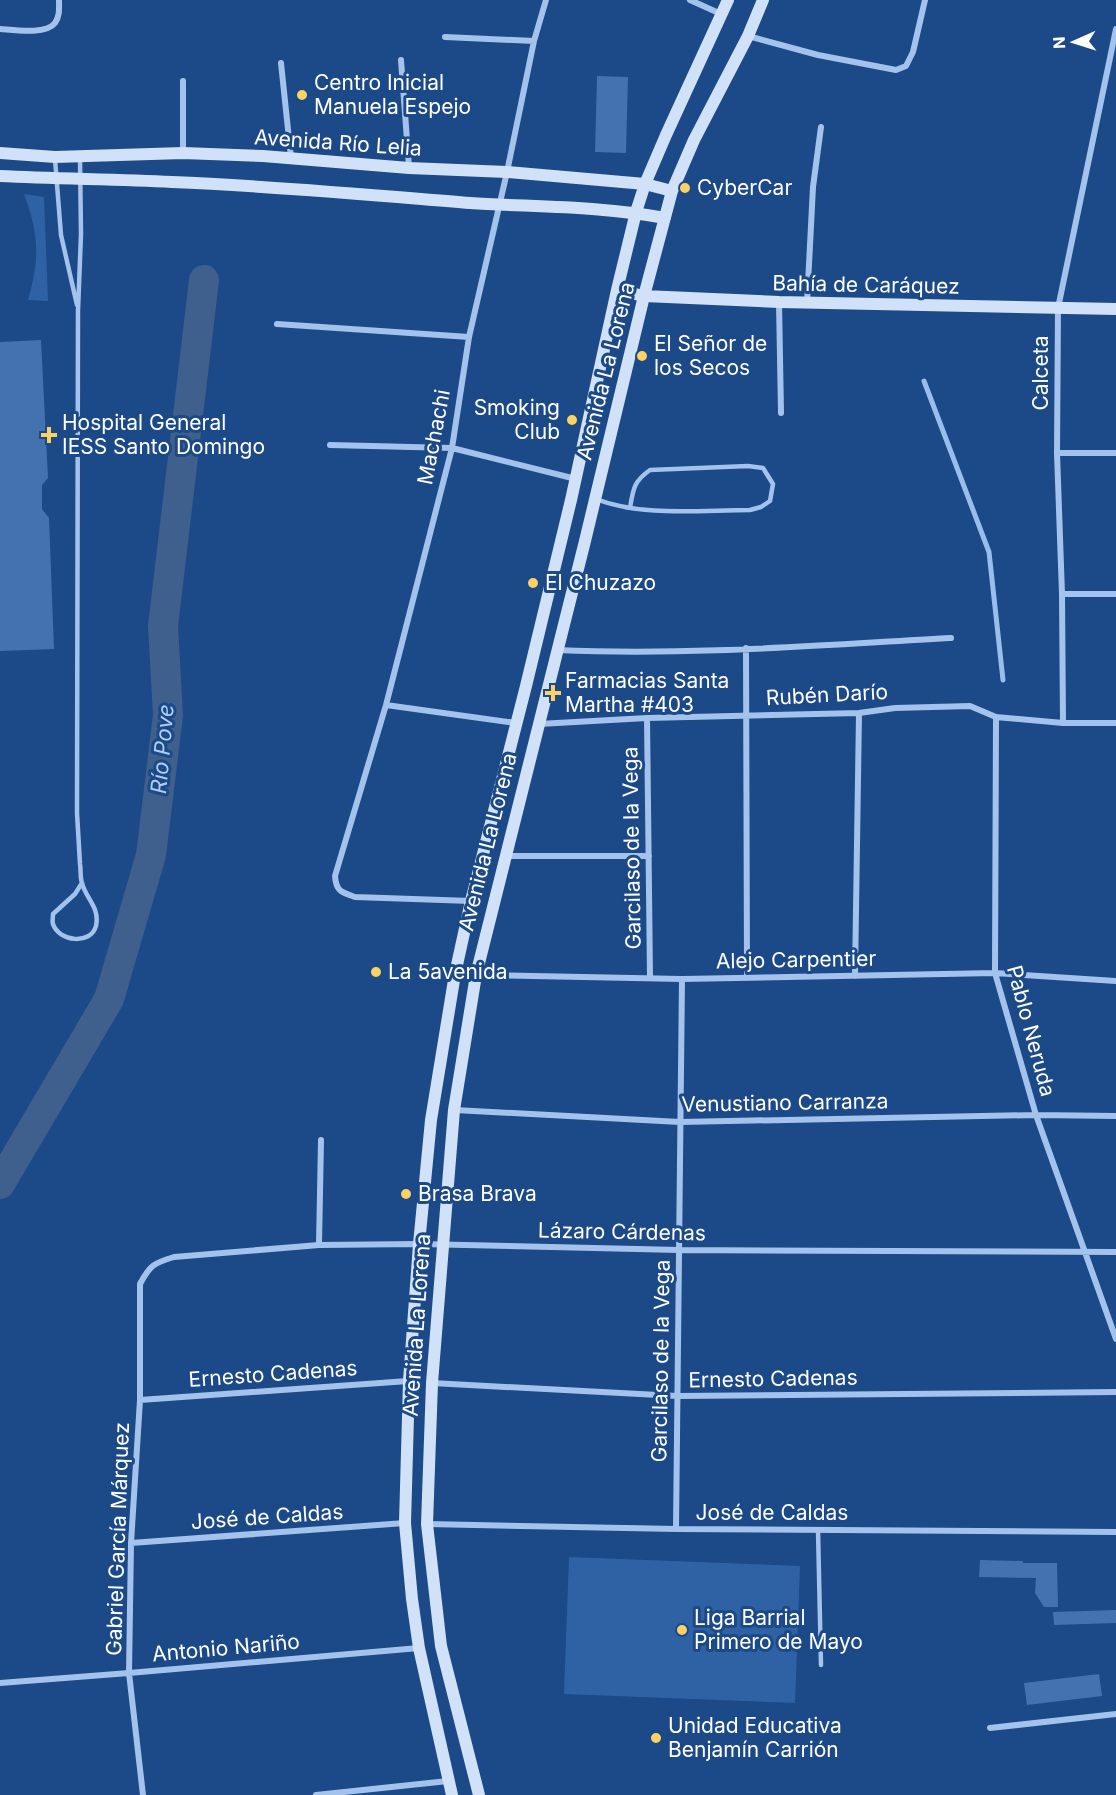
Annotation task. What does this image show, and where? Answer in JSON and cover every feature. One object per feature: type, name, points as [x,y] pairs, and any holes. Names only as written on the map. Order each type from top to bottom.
[{"type":"main road","name":"Avenida La Lorena","points":[[452,1795],[419,1648],[405,1523],[409,1381],[431,1120],[455,974],[471,901],[576,479],[636,212],[645,184],[728,0]]},
{"type":"main road","name":"Avenida La Lorena","points":[[479,1795],[441,1646],[427,1524],[432,1383],[454,1110],[476,975],[664,218],[672,192],[694,140],[764,0]]},
{"type":"main road","name":"Avenida Río Lelia","points":[[0,153],[80,157],[183,153],[291,159],[409,168],[507,172],[645,184],[672,192]]},
{"type":"main road","points":[[0,176],[172,182],[498,205],[636,212],[664,218]]},
{"type":"main road","name":"Bahía de Caráquez","points":[[617,290],[644,296],[779,302],[1116,309]]},
{"type":"street","points":[[0,29],[43,31],[50,28],[59,16],[59,0]]},
{"type":"street","name":"Machachi","points":[[471,901],[355,897],[341,892],[336,885],[335,876],[386,705],[452,448],[469,337],[534,41],[546,0]]},
{"type":"street","points":[[690,0],[721,14]]},
{"type":"street","points":[[748,36],[818,55],[896,70],[906,66],[913,52],[925,0]]},
{"type":"street","name":"Calceta","points":[[1063,723],[1062,594],[1057,453],[1058,308],[1116,29]]},
{"type":"street","points":[[444,37],[534,41]]},
{"type":"street","points":[[401,60],[409,168]]},
{"type":"street","points":[[281,63],[291,159]]},
{"type":"street","points":[[183,81],[183,153]]},
{"type":"street","points":[[807,303],[813,187],[821,127]]},
{"type":"street","points":[[779,302],[781,413]]},
{"type":"street","points":[[277,324],[469,337]]},
{"type":"street","points":[[330,445],[452,448],[576,479]]},
{"type":"street","points":[[1057,453],[1116,453]]},
{"type":"street","points":[[1062,594],[1116,594]]},
{"type":"street","points":[[557,650],[613,653],[951,638]]},
{"type":"street","points":[[746,648],[747,978]]},
{"type":"street","points":[[386,705],[516,723]]},
{"type":"street","name":"Rubén Darío","points":[[538,724],[647,718],[859,713],[895,708],[970,706],[996,717],[1063,723],[1116,723]]},
{"type":"street","points":[[855,976],[859,713]]},
{"type":"street","name":"Pablo Neruda","points":[[996,717],[995,973],[1036,1115],[1116,1339]]},
{"type":"street","name":"Garcilaso de la Vega","points":[[647,718],[650,977]]},
{"type":"street","points":[[505,856],[649,856]]},
{"type":"street","name":"Alejo Carpentier","points":[[476,975],[682,979],[995,973],[1116,981]]},
{"type":"street","name":"Garcilaso de la Vega","points":[[676,1529],[682,979]]},
{"type":"street","name":"Venustiano Carranza","points":[[454,1110],[680,1122],[1036,1115],[1116,1116]]},
{"type":"street","points":[[319,1245],[321,1140]]},
{"type":"street","name":"Lázaro Cárdenas","points":[[140,1284],[147,1269],[174,1257],[319,1245],[680,1250],[1116,1252]]},
{"type":"street","name":"Gabriel García Márquez","points":[[140,1284],[140,1400],[131,1543],[129,1673],[143,1795]]},
{"type":"street","name":"Ernesto Cadenas","points":[[140,1400],[409,1381]]},
{"type":"street","name":"Ernesto Cadenas","points":[[432,1383],[677,1396],[1116,1392]]},
{"type":"street","name":"José de Caldas","points":[[131,1543],[405,1523]]},
{"type":"street","name":"José de Caldas","points":[[427,1524],[676,1529],[1116,1532]]},
{"type":"street","name":"Antonio Nariño","points":[[0,1683],[419,1648]]},
{"type":"street","points":[[990,1728],[1116,1714]]},
{"type":"street","points":[[316,1795],[448,1781]]},
{"type":"lane","points":[[55,157],[61,234],[78,311]]},
{"type":"lane","points":[[80,157],[77,802],[82,883],[96,909],[95,929],[91,935],[84,939],[70,939],[60,933],[53,924],[53,914],[75,894],[82,883]]},
{"type":"lane","points":[[595,499],[613,506],[630,508],[674,511],[750,510],[770,501],[773,484],[763,468],[748,466],[650,470],[638,478],[633,489],[630,508]]},
{"type":"lane","points":[[818,1530],[821,1665]]},
{"type":"shaded area","points":[[24,194],[44,197],[48,301],[28,300],[35,271],[36,247],[33,222]]},
{"type":"shaded area","name":"Liga Barrial Primero de Mayo","points":[[569,1557],[800,1566],[795,1703],[564,1694]]},
{"type":"building","points":[[597,76],[628,77],[626,153],[595,152]]},
{"type":"building","name":"Hospital General IESS Santo Domingo","points":[[41,340],[48,478],[42,485],[42,509],[49,518],[54,649],[0,651],[0,342]]},
{"type":"building","points":[[980,1560],[1057,1563],[1058,1607],[1044,1607],[1035,1593],[1036,1578],[979,1577]]},
{"type":"building","points":[[1116,1610],[1116,1623],[1054,1625],[1053,1612]]},
{"type":"building","points":[[1099,1674],[1102,1696],[1027,1705],[1024,1683]]},
{"type":"waterway","name":"Río Pove","points":[[0,1184],[109,999],[151,855],[168,715],[163,626],[204,280]]},
{"type":"waterway","points":[[924,381],[989,552],[1003,680]]},
{"type":"place","name":"Centro Inicial Manuela Espejo","points":[[302,95]]},
{"type":"place","name":"CyberCar","points":[[685,188]]},
{"type":"place","name":"El Señor de los Secos","points":[[642,356]]},
{"type":"place","name":"Smoking Club","points":[[572,420]]},
{"type":"place","name":"Hospital General IESS Santo Domingo","points":[[49,435]]},
{"type":"place","name":"El Chuzazo","points":[[533,583]]},
{"type":"place","name":"Farmacias Santa Martha #403","points":[[553,693]]},
{"type":"place","name":"La 5avenida","points":[[376,972]]},
{"type":"place","name":"Brasa Brava","points":[[406,1194]]},
{"type":"place","name":"Liga Barrial Primero de Mayo","points":[[682,1630]]},
{"type":"place","name":"Unidad Educativa Benjamín Carrión","points":[[656,1738]]}]
